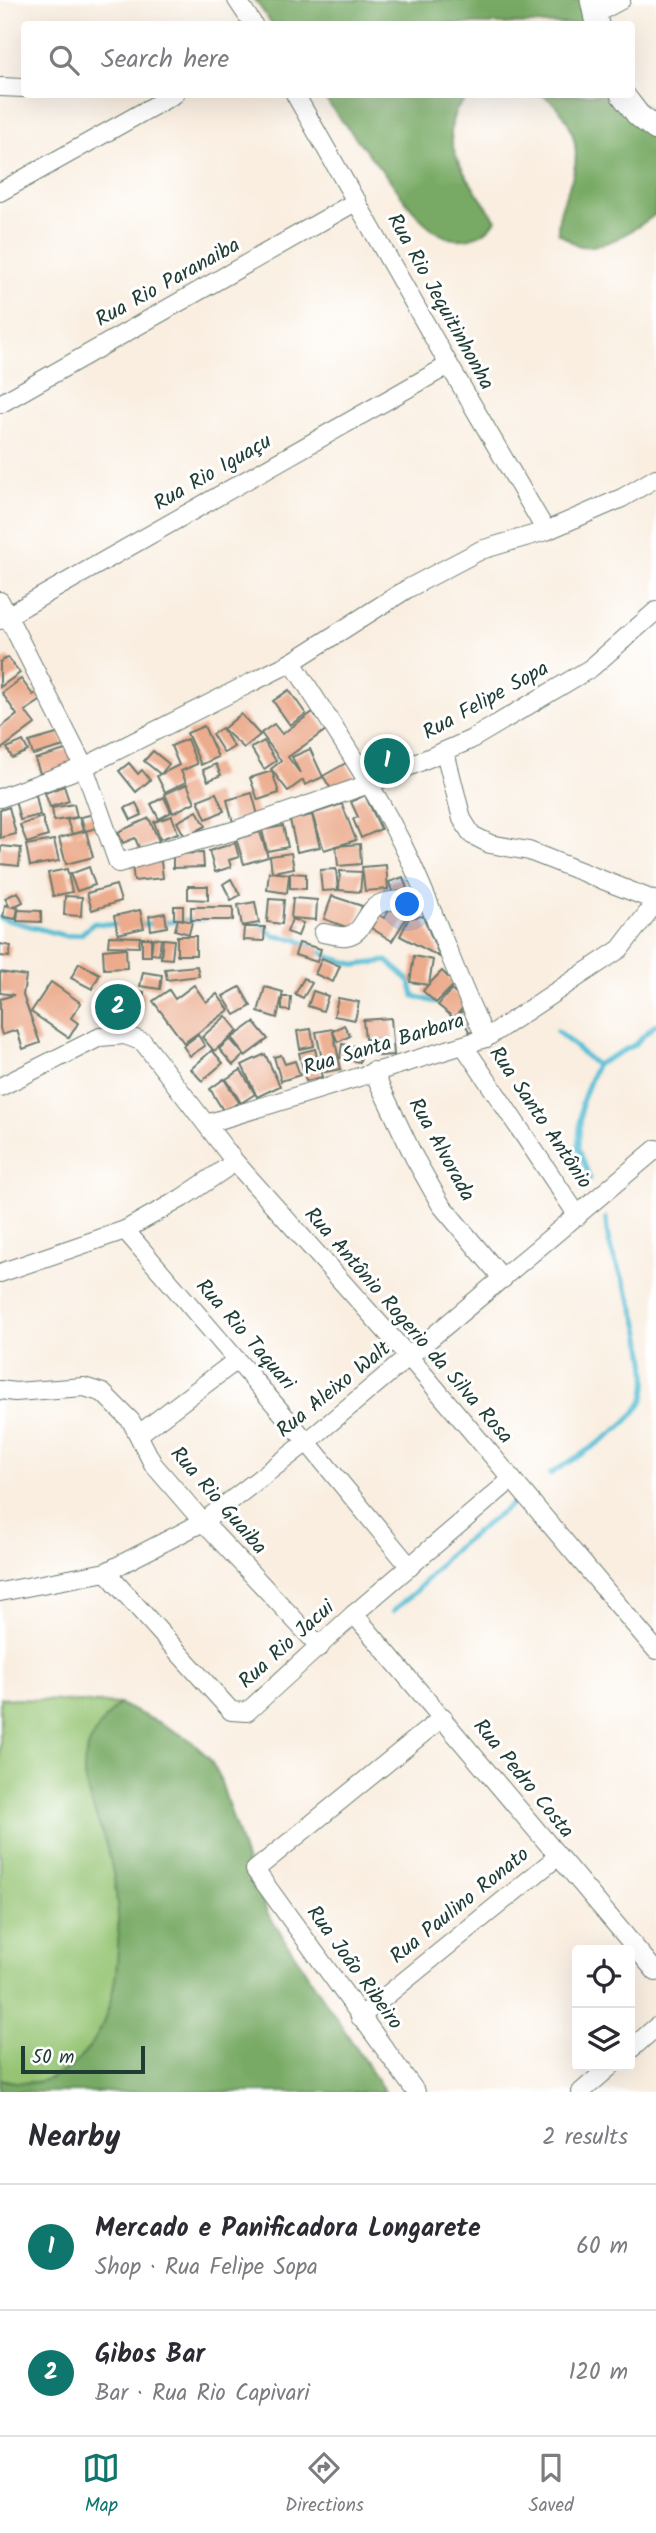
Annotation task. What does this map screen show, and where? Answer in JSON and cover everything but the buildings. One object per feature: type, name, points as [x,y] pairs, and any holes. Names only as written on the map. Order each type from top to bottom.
[{"type":"main road","points":[[625,98],[638,115],[656,128]]},
{"type":"street","points":[[237,0],[251,21]]},
{"type":"street","points":[[595,13],[621,0]]},
{"type":"street","points":[[0,87],[21,88]]},
{"type":"street","points":[[0,192],[168,98]]},
{"type":"street","name":"Rua Rio Jequitinhonha","points":[[297,98],[547,531]]},
{"type":"street","name":"Rua Rio Paranaiba","points":[[0,404],[357,201]]},
{"type":"street","name":"Rua Rio Iguaçu","points":[[3,612],[449,365]]},
{"type":"street","points":[[0,798],[84,767],[292,662],[407,589],[481,550],[547,531],[622,498],[656,478]]},
{"type":"street","name":"Rua Felipe Sopa","points":[[84,767],[118,863],[233,831],[369,784],[445,752],[591,668],[656,611]]},
{"type":"street","points":[[3,612],[84,767]]},
{"type":"street","points":[[292,662],[369,784],[410,860],[486,1038]]},
{"type":"street","points":[[445,752],[461,819],[472,835],[491,844],[529,851],[656,901]]},
{"type":"street","name":"Rua Santa Barbara","points":[[206,1124],[486,1038],[620,949],[656,901]]},
{"type":"street","points":[[323,933],[346,936],[354,933],[374,907],[383,902],[428,902]]},
{"type":"street","name":"Rua Antônio Rogerio da Silva Rosa","points":[[0,1087],[100,1037],[125,1035],[143,1042],[235,1162],[409,1357],[656,1650]]},
{"type":"street","name":"Rua Santo Antônio","points":[[464,1046],[578,1216]]},
{"type":"street","name":"Rua Alvorada","points":[[373,1071],[414,1157],[441,1205],[503,1279]]},
{"type":"street","name":"Rua Aleixo Walt","points":[[0,1592],[106,1572],[203,1522],[307,1442],[656,1149]]},
{"type":"street","points":[[0,1273],[125,1230],[181,1198],[235,1162]]},
{"type":"street","name":"Rua Rio Taquari","points":[[125,1230],[410,1567]]},
{"type":"street","points":[[139,1434],[237,1360]]},
{"type":"street","name":"Rua Rio Guaiba","points":[[0,1390],[15,1392],[84,1387],[103,1393],[114,1402],[139,1434],[153,1464],[203,1522],[320,1647]]},
{"type":"street","name":"Rua Rio Jacui","points":[[106,1572],[231,1711],[247,1712],[354,1614],[512,1479]]},
{"type":"street","name":"Rua Pedro Costa","points":[[354,1614],[656,1972]]},
{"type":"street","name":"Rua João Ribeiro","points":[[416,2092],[255,1870],[443,1717]]},
{"type":"street","name":"Rua Paulino Ronato","points":[[360,2017],[557,1857]]},
{"type":"street","points":[[635,2046],[656,2027]]},
{"type":"street","points":[[581,2092],[605,2071]]},
{"type":"green space","points":[[255,0],[601,0],[604,21],[270,21]]},
{"type":"green space","points":[[635,97],[656,119],[656,214],[630,232],[591,246],[572,243],[558,233],[576,152],[566,119],[546,98]]},
{"type":"green space","points":[[324,98],[467,98],[456,111],[451,125],[455,154],[470,183],[496,220],[478,235],[455,239],[432,229],[412,209]]},
{"type":"green space","points":[[0,1698],[119,1704],[94,1735],[84,1763],[88,1792],[108,1851],[117,1901],[118,1958],[114,1986],[107,2013],[82,2056],[55,2077],[24,2083],[0,2079]]},
{"type":"green space","points":[[119,1704],[189,1739],[208,1757],[218,1773],[251,1875],[268,1914],[385,2092],[0,2092],[0,2079],[24,2083],[45,2080],[73,2065],[96,2036],[107,2013],[118,1958],[117,1901],[108,1851],[88,1792],[84,1763],[94,1735]]},
{"type":"waterway","points":[[0,918],[66,936],[81,934],[94,923],[120,925]]},
{"type":"waterway","points":[[137,925],[204,919]]},
{"type":"waterway","points":[[254,919],[275,936],[296,939],[332,958],[357,965],[387,961],[410,981],[414,996],[435,1002]]},
{"type":"waterway","points":[[590,1179],[578,1148],[582,1102],[596,1065],[634,1045],[656,1024]]},
{"type":"waterway","points":[[557,1031],[596,1065]]},
{"type":"waterway","points":[[550,1474],[627,1421],[643,1400],[646,1390],[640,1333],[633,1305],[611,1249],[606,1218]]},
{"type":"waterway","points":[[393,1611],[418,1589],[450,1553],[512,1504]]},
{"type":"place","name":"Mercado e Panificadora Longarete","points":[[387,761]]},
{"type":"place","name":"Gibos Bar","points":[[118,1007]]}]
